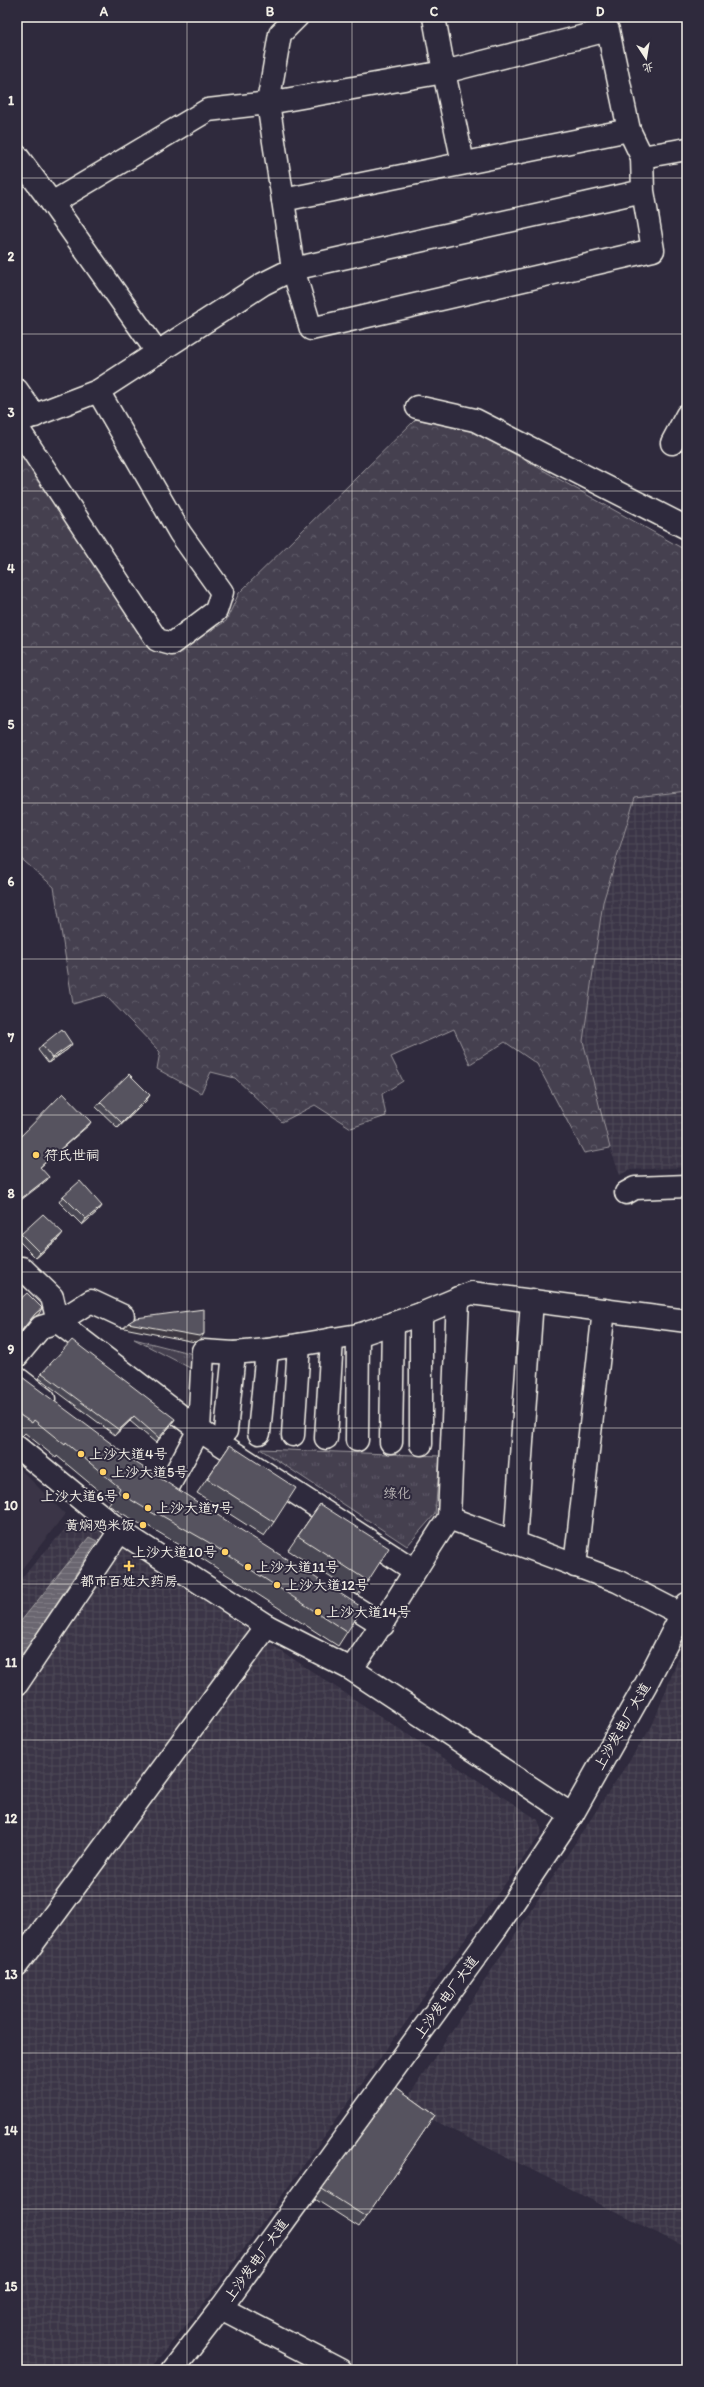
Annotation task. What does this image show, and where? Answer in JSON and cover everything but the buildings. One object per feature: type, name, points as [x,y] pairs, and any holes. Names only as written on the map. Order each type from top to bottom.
[{"type":"street","points":[[52,203],[208,110],[268,102],[444,72],[614,23],[629,130],[642,157],[643,191],[653,250],[311,328],[293,269],[268,102],[280,34],[298,17]]},
{"type":"street","points":[[434,17],[444,72],[464,163]]},
{"type":"street","points":[[283,200],[629,130]]},
{"type":"street","points":[[642,157],[687,149]]},
{"type":"street","points":[[17,156],[158,353]]},
{"type":"street","points":[[23,422],[98,391],[263,284],[293,269],[643,191]]},
{"type":"street","points":[[17,390],[23,422],[157,640],[172,644],[216,611],[222,592],[180,533],[98,391]]},
{"type":"street","points":[[416,407],[475,420],[687,528]]},
{"type":"street","points":[[672,443],[687,415]]},
{"type":"street","points":[[626,1193],[635,1188],[687,1186]]},
{"type":"street","points":[[22,1268],[52,1297],[58,1322],[199,1430],[414,1570]]},
{"type":"street","points":[[166,1488],[199,1430],[203,1351],[234,1354],[358,1335],[421,1314],[471,1293],[687,1321]]},
{"type":"street","points":[[351,1669],[383,1625],[414,1570],[449,1518],[458,1298]]},
{"type":"street","points":[[515,1542],[532,1300]]},
{"type":"street","points":[[17,1356],[42,1327],[58,1322],[91,1301],[123,1316]]},
{"type":"street","points":[[575,1566],[604,1310]]},
{"type":"street","points":[[421,1314],[421,1444]]},
{"type":"street","points":[[391,1442],[393,1323]]},
{"type":"street","points":[[357,1440],[358,1335]]},
{"type":"street","points":[[326,1438],[332,1339]]},
{"type":"street","points":[[293,1435],[299,1345]]},
{"type":"street","points":[[259,1433],[267,1350]]},
{"type":"street","points":[[226,1431],[234,1354]]},
{"type":"street","points":[[17,1378],[60,1410]]},
{"type":"street","points":[[17,1447],[120,1531],[267,1626],[351,1669],[572,1815]]},
{"type":"street","points":[[449,1518],[617,1581],[685,1610]]},
{"type":"street","points":[[17,1684],[120,1531]]},
{"type":"street","points":[[322,1587],[383,1625]]},
{"type":"street","name":"上沙发电厂大道","points":[[173,2370],[221,2308],[497,1927],[572,1815],[685,1610]]},
{"type":"street","points":[[17,1965],[267,1626]]},
{"type":"street","points":[[221,2308],[340,2370]]},
{"type":"shaded area","points":[[687,792],[687,1167],[629,1170],[620,1175],[610,1148],[583,1041],[603,902],[635,798]]},
{"type":"shaded area","points":[[17,1466],[65,1514],[17,1575]]},
{"type":"shaded area","points":[[74,1519],[89,1525],[538,1820],[542,1832],[210,2296],[149,2370],[17,2370],[17,1583]]},
{"type":"shaded area","points":[[89,1537],[97,1541],[17,1664],[17,1626]]},
{"type":"shaded area","points":[[687,1636],[687,2248],[403,2105],[652,1726]]},
{"type":"green space","points":[[416,419],[475,432],[687,551],[687,792],[635,798],[603,902],[583,1041],[610,1148],[584,1153],[537,1064],[505,1042],[470,1064],[454,1029],[391,1057],[403,1081],[382,1094],[386,1116],[351,1128],[315,1105],[282,1122],[235,1078],[211,1072],[201,1093],[157,1069],[160,1052],[105,995],[73,1004],[54,887],[17,855],[17,440],[157,652],[171,656],[226,621],[239,593]]},
{"type":"green space","points":[[134,1339],[193,1354],[192,1369]]},
{"type":"green space","name":"绿化","points":[[260,1449],[440,1456],[435,1514],[407,1546]]},
{"type":"place","name":"符氏世祠","points":[[36,1155]]},
{"type":"place","name":"上沙大道4号","points":[[81,1454]]},
{"type":"place","name":"上沙大道5号","points":[[103,1472]]},
{"type":"place","name":"上沙大道6号","points":[[126,1496]]},
{"type":"place","name":"上沙大道7号","points":[[148,1508]]},
{"type":"place","name":"黄焖鸡米饭","points":[[143,1525]]},
{"type":"place","name":"上沙大道10号","points":[[225,1552]]},
{"type":"place","name":"都市百姓大药房","points":[[129,1566]]},
{"type":"place","name":"上沙大道11号","points":[[248,1567]]},
{"type":"place","name":"上沙大道12号","points":[[277,1585]]},
{"type":"place","name":"上沙大道14号","points":[[318,1612]]}]
